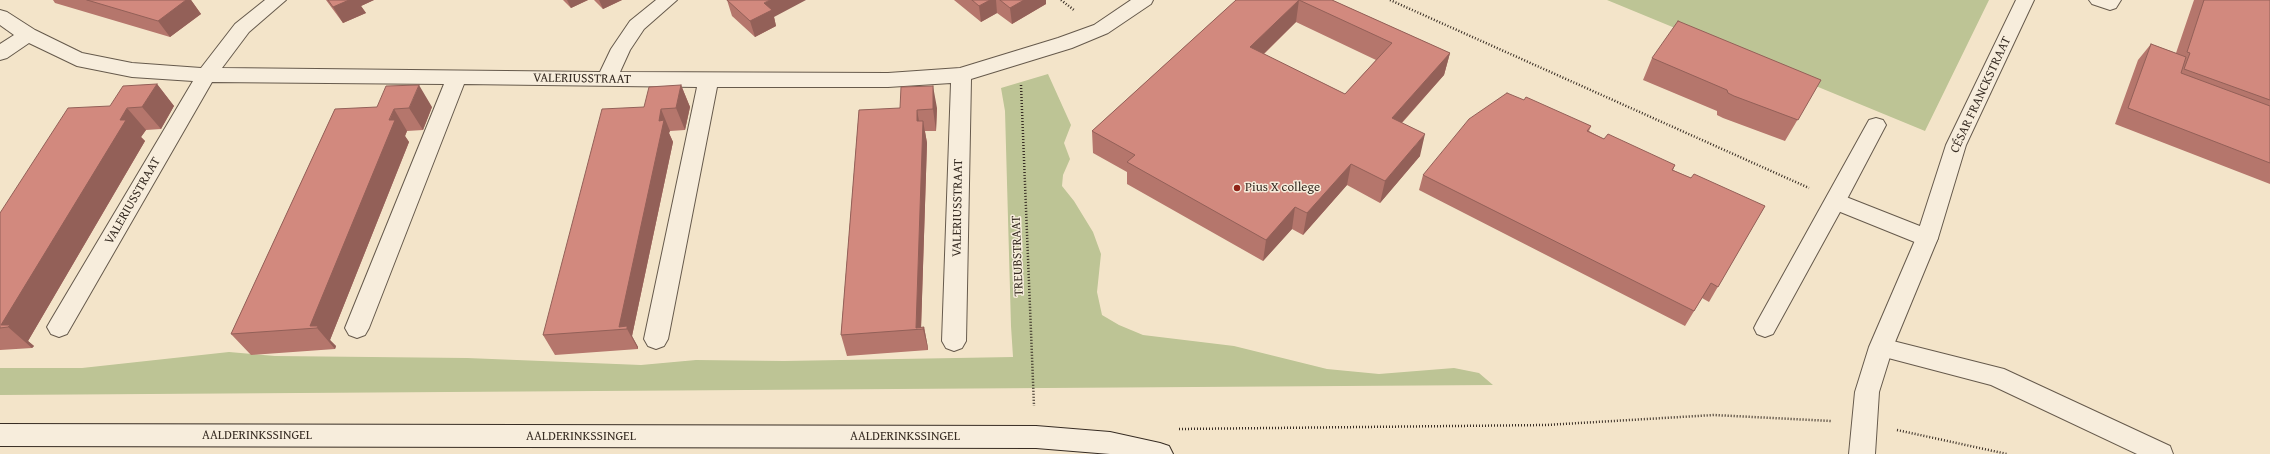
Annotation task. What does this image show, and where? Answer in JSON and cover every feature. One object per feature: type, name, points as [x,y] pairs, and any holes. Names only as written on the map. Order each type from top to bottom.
[{"type":"street","points":[[206,74],[242,28],[276,0]]},
{"type":"street","points":[[607,79],[621,49],[637,25],[668,0]]},
{"type":"street","name":"VALERIUSSTRAAT","points":[[0,16],[28,35],[77,59],[132,70],[206,74],[708,80],[888,80],[961,75],[1065,43],[1101,29],[1144,0]]},
{"type":"street","name":"CÉSAR FRANCKSTRAAT","points":[[1862,454],[1867,392],[1881,347],[1927,238],[1956,145],[2025,0]]},
{"type":"street","points":[[0,53],[28,35]]},
{"type":"street","name":"VALERIUSSTRAAT","points":[[60,327],[206,74]]},
{"type":"street","name":"VALERIUSSTRAAT","points":[[954,341],[961,75]]},
{"type":"street","points":[[357,328],[457,76]]},
{"type":"street","points":[[656,339],[708,80]]},
{"type":"street","points":[[1836,201],[1927,238]]},
{"type":"street","name":"AALDERINKSSINGEL","points":[[0,435],[1036,437],[1110,444],[1160,454]]},
{"type":"lane","points":[[2098,0],[2110,4],[2112,0]]},
{"type":"lane","points":[[1765,328],[1836,201],[1876,125]]},
{"type":"lane","points":[[1881,347],[1996,376],[2161,454]]},
{"type":"path","points":[[1390,0],[1836,201]]},
{"type":"path","name":"TREUBSTRAAT","points":[[1020,57],[1036,437]]},
{"type":"path","points":[[1999,452],[2008,454]]},
{"type":"green space","points":[[1607,0],[1989,0],[1925,131]]},
{"type":"green space","points":[[1048,74],[1071,125],[1064,143],[1070,159],[1063,175],[1062,186],[1074,201],[1093,232],[1101,254],[1097,292],[1102,315],[1119,325],[1143,335],[1234,346],[1327,369],[1379,374],[1454,368],[1479,373],[1493,385],[0,395],[0,368],[82,368],[229,352],[275,356],[467,358],[641,365],[696,360],[784,361],[1013,357],[1005,111],[1001,88]]},
{"type":"building","points":[[87,0],[186,0],[158,21]]},
{"type":"building","points":[[328,0],[349,0],[333,7]]},
{"type":"building","points":[[727,0],[770,0],[764,3],[772,10],[750,21]]},
{"type":"building","points":[[972,0],[990,0],[979,6]]},
{"type":"building","points":[[1000,0],[1024,0],[1010,8]]},
{"type":"building","points":[[1236,0],[1299,0],[1332,0],[1450,53],[1392,118],[1425,134],[1385,181],[1351,164],[1307,213],[1295,207],[1266,240],[1127,162],[1135,155],[1092,131]],"holes":[[[1299,0],[1392,43],[1345,94],[1250,47]]]},
{"type":"building","points":[[2204,0],[2270,0],[2270,100],[2184,69],[2190,53],[2187,52]]},
{"type":"building","points":[[1678,21],[1821,80],[1798,120],[1734,96],[1728,93],[1727,90],[1652,58]]},
{"type":"building","points":[[2151,44],[2186,57],[2181,73],[2270,106],[2270,163],[2128,108]]},
{"type":"building","points":[[157,84],[142,107],[127,108],[120,120],[126,120],[1,325],[10,325],[8,327],[0,328],[0,213],[68,108],[110,106],[123,86]]},
{"type":"building","points":[[419,85],[409,108],[394,109],[389,120],[395,120],[310,326],[318,326],[317,328],[231,334],[335,109],[377,107],[386,86]]},
{"type":"building","points":[[681,85],[676,108],[661,109],[659,121],[664,120],[619,327],[627,326],[627,329],[543,335],[602,109],[644,107],[649,87]]},
{"type":"building","points":[[933,86],[933,109],[917,110],[917,121],[923,121],[916,328],[924,327],[923,329],[841,335],[859,110],[900,108],[901,87]]},
{"type":"building","points":[[1507,93],[1524,100],[1526,97],[1591,126],[1587,131],[1604,139],[1608,134],[1675,165],[1672,170],[1691,178],[1694,174],[1765,206],[1718,287],[1711,283],[1694,311],[1423,175],[1469,119]]},
{"type":"place","name":"Pius X college","points":[[1237,188]]}]
